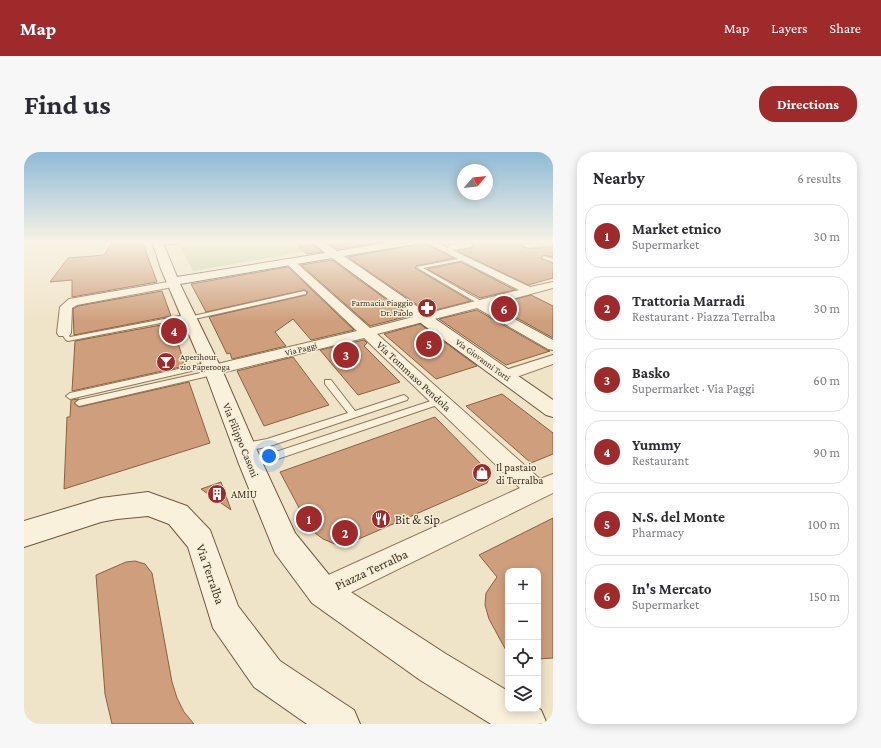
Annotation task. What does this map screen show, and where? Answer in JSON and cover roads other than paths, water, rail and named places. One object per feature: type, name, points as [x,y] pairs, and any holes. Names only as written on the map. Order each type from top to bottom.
[{"type":"street","name":"Via Filippo Casoni","points":[[168,268],[285,543],[323,592]]},
{"type":"street","points":[[64,333],[66,307],[73,302],[252,268]]},
{"type":"street","name":"Via Tommaso Pendola","points":[[296,268],[440,401],[546,487]]},
{"type":"street","name":"Via Giovanni Torti","points":[[353,268],[553,410]]},
{"type":"street","points":[[485,268],[553,297]]},
{"type":"street","points":[[497,268],[535,290]]},
{"type":"street","name":"Via Paggi","points":[[212,369],[367,333],[553,285]]},
{"type":"street","points":[[480,304],[553,346]]},
{"type":"street","points":[[505,376],[553,359]]},
{"type":"street","name":"Piazza Terralba","points":[[323,592],[546,487]]},
{"type":"street","name":"Via Terralba","points":[[24,534],[101,510],[148,504],[178,515],[200,540],[225,616],[266,674],[340,724]]},
{"type":"street","name":"Piazza Terralba","points":[[323,592],[433,668],[527,724]]},
{"type":"lane","points":[[419,268],[480,304]]},
{"type":"lane","points":[[76,343],[304,293]]},
{"type":"lane","points":[[64,333],[68,339],[190,318]]},
{"type":"lane","points":[[70,396],[212,369]]},
{"type":"lane","points":[[79,403],[212,369]]},
{"type":"lane","points":[[328,382],[353,414]]},
{"type":"lane","points":[[247,456],[267,443],[404,398]]},
{"type":"lane","points":[[247,456],[440,401]]},
{"type":"place","name":"Farmacia Piaggio Dr. Paolo","points":[[427,308]]},
{"type":"place","name":"In's Mercato","points":[[504,309]]},
{"type":"place","name":"Yummy","points":[[174,331]]},
{"type":"place","name":"N.S. del Monte","points":[[429,344]]},
{"type":"place","name":"Basko","points":[[346,355]]},
{"type":"place","name":"Aperihour zio Paperooga","points":[[166,362]]},
{"type":"place","name":"Il pastaio di Terralba","points":[[482,473]]},
{"type":"place","name":"AMIU","points":[[217,494]]},
{"type":"place","name":"Market etnico","points":[[309,519]]},
{"type":"place","name":"Bit & Sip","points":[[381,519]]},
{"type":"place","name":"Trattoria Marradi","points":[[345,533]]}]
